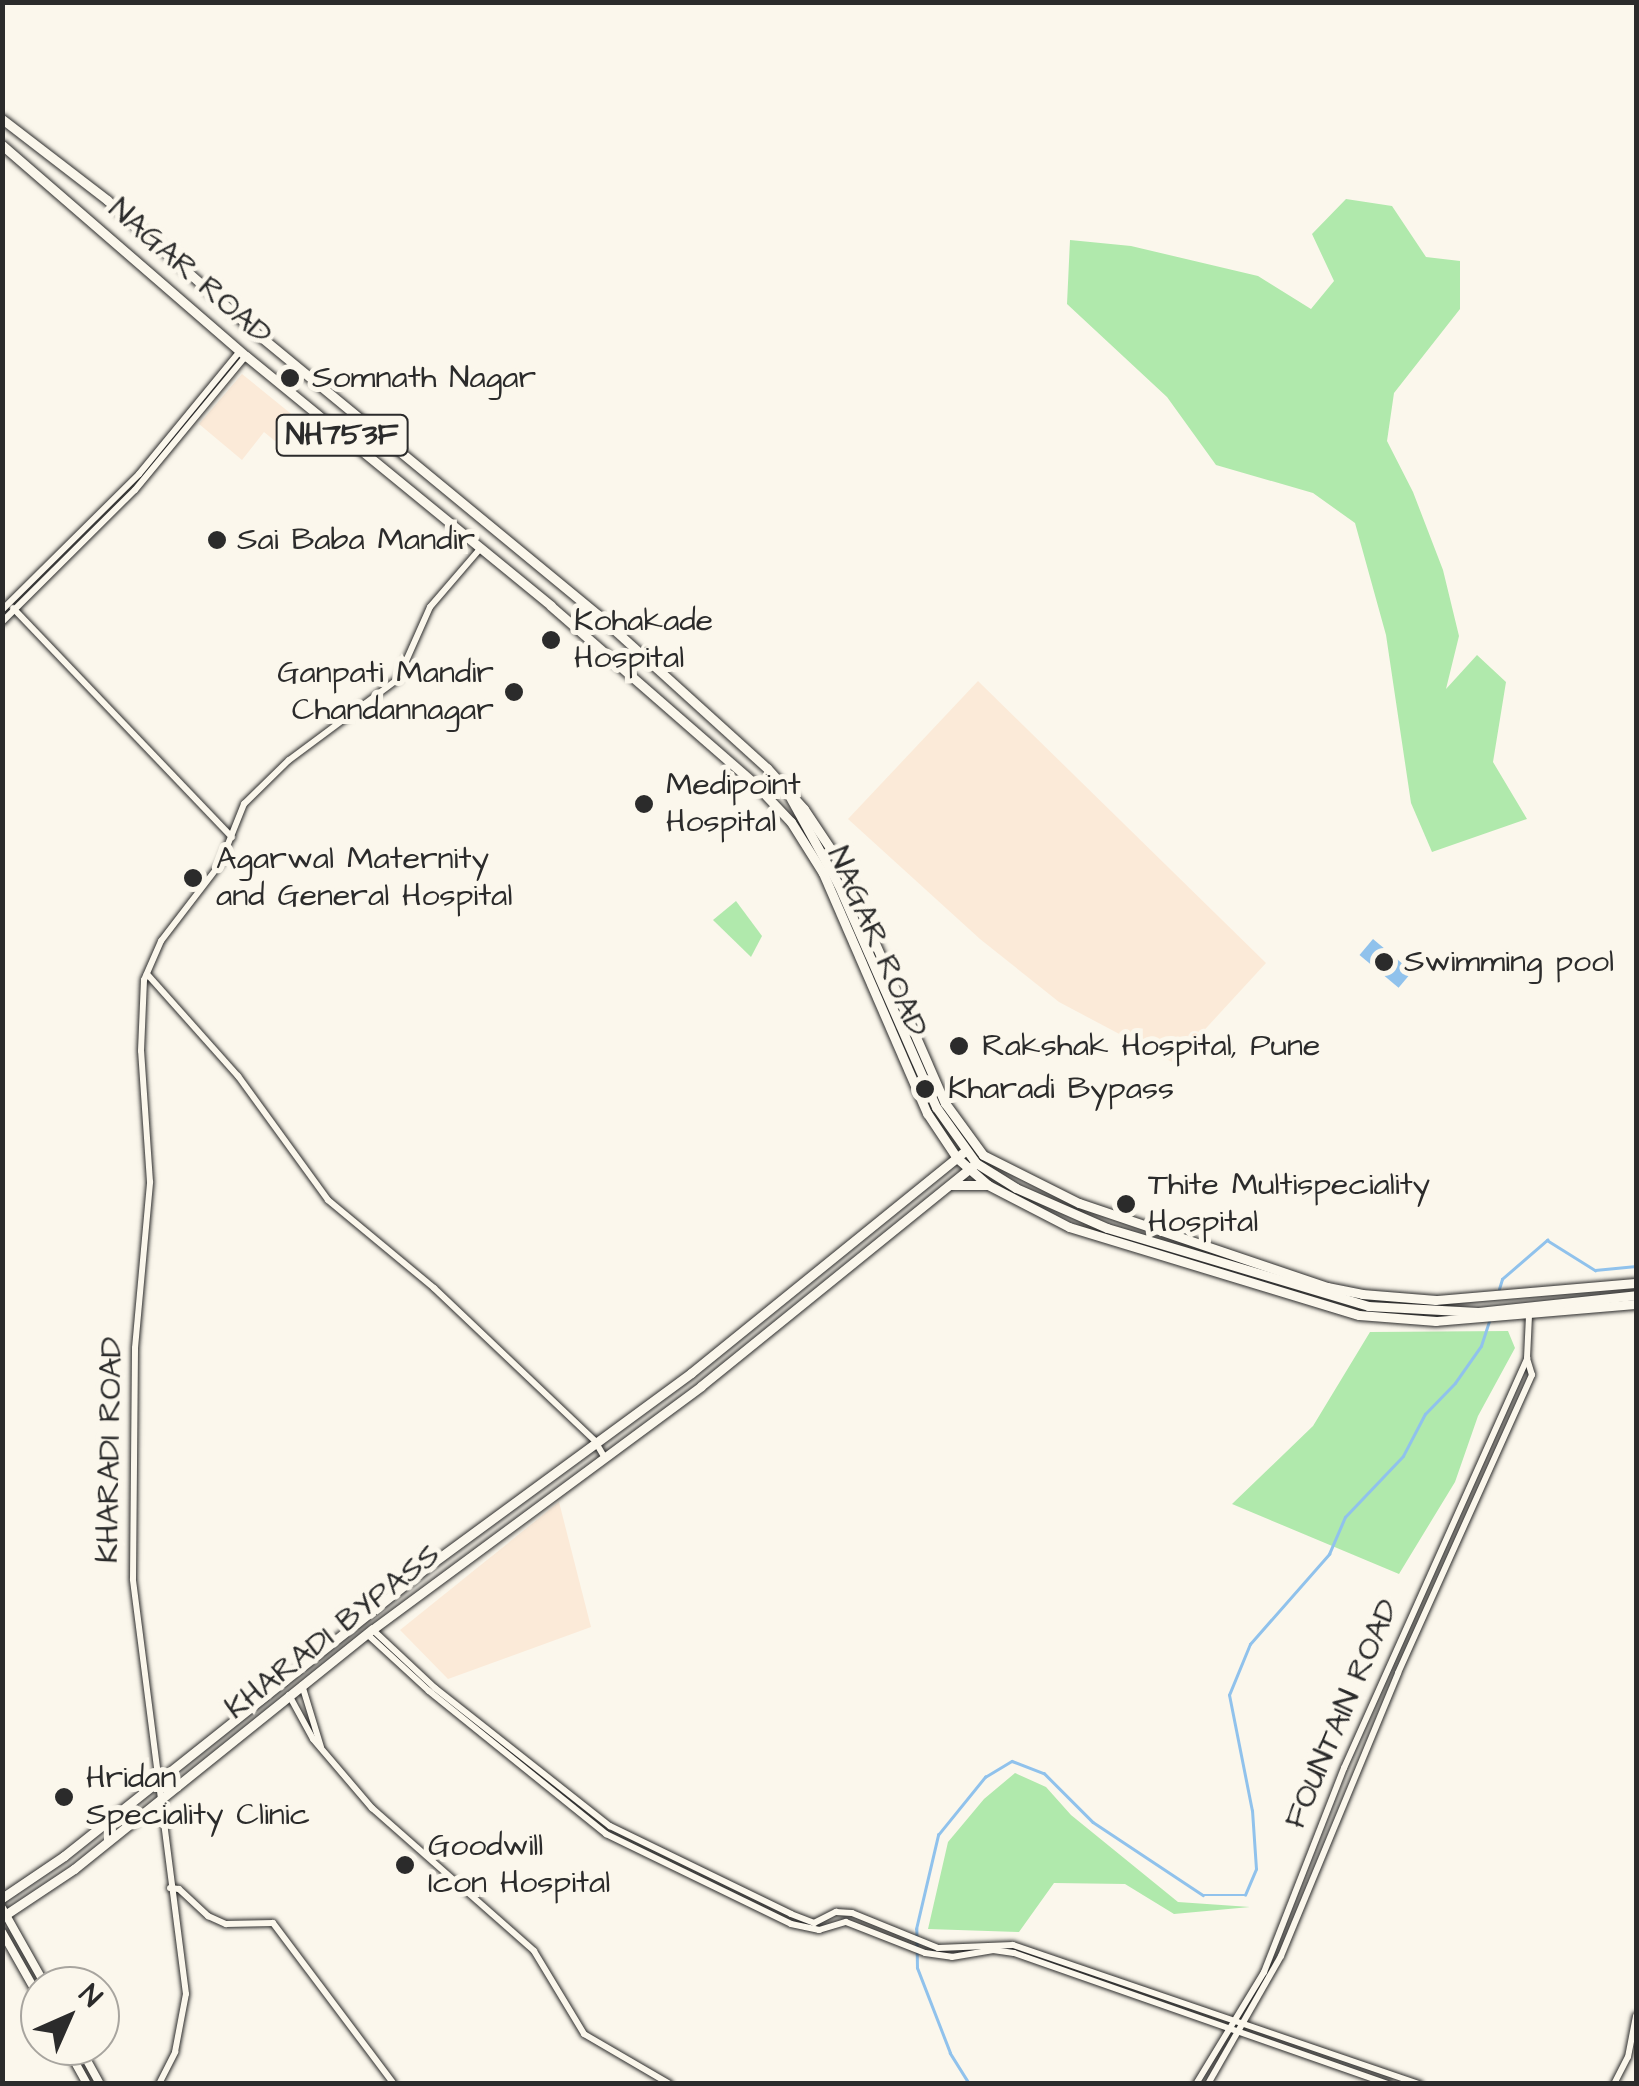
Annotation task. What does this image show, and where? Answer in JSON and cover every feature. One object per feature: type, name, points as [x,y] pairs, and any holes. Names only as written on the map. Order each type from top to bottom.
[{"type":"highway","name":"NAGAR ROAD","points":[[2,119],[61,162],[261,338],[686,692],[788,791],[840,863],[939,1090],[961,1129],[984,1155],[1079,1202],[1326,1287],[1398,1298],[1496,1297],[1636,1283]]},
{"type":"highway","name":"NAGAR ROAD","points":[[2,144],[243,353],[756,784],[805,842],[823,872],[914,1086],[961,1154],[988,1185],[1069,1227],[1322,1307],[1396,1319],[1491,1315]]},
{"type":"highway","points":[[46,180],[61,162]]},
{"type":"highway","points":[[448,524],[465,506]]},
{"type":"highway","points":[[671,710],[686,692]]},
{"type":"highway","points":[[788,791],[800,822],[838,884],[924,1087],[961,1154]]},
{"type":"highway","name":"KHARADI BYPASS","points":[[2,1898],[49,1868],[318,1650],[691,1373],[961,1154]]},
{"type":"highway","points":[[973,1166],[1108,1228],[1343,1301],[1400,1311],[1491,1315],[1636,1295]]},
{"type":"highway","name":"KHARADI BYPASS","points":[[4,1914],[58,1882],[370,1632],[599,1458],[702,1386],[973,1166]]},
{"type":"highway","points":[[951,1186],[988,1185]]},
{"type":"highway","points":[[1528,1311],[1546,1293]]},
{"type":"highway","points":[[1528,1311],[1636,1304]]},
{"type":"main road","points":[[4,1914],[34,1966]]},
{"type":"main road","points":[[2,1932],[21,1966]]},
{"type":"street","points":[[2,622],[12,606],[135,490],[243,353]]},
{"type":"street","name":"KHARADI ROAD","points":[[160,2084],[175,2052],[186,1994],[156,1783],[132,1560],[135,1348],[150,1182],[141,1051],[147,974],[161,941],[220,864],[244,804],[275,772],[398,680],[430,607],[479,550]]},
{"type":"street","points":[[2,610],[12,606]]},
{"type":"street","points":[[12,606],[232,837]]},
{"type":"street","points":[[147,974],[238,1076],[328,1200],[403,1260],[583,1432],[599,1458]]},
{"type":"street","name":"FOUNTAIN ROAD","points":[[1208,2084],[1246,2024],[1280,1956],[1532,1375],[1526,1358],[1528,1311]]},
{"type":"street","name":"FOUNTAIN ROAD","points":[[1196,2084],[1264,1972],[1344,1768],[1526,1358]]},
{"type":"street","points":[[1448,1529],[1461,1536]]},
{"type":"street","points":[[370,1632],[434,1688],[610,1826],[804,1920],[814,1923],[836,1912],[852,1913],[908,1942],[952,1958],[993,1950],[1014,1953],[1227,2031],[1389,2084]]},
{"type":"street","points":[[302,1685],[321,1748]]},
{"type":"street","points":[[290,1695],[321,1748],[398,1835],[534,1951],[584,2034],[670,2084]]},
{"type":"street","points":[[170,1888],[179,1889],[208,1916],[226,1924],[272,1923],[394,2084]]},
{"type":"street","points":[[926,1949],[1013,1945],[1420,2084]]},
{"type":"street","points":[[1614,2084],[1628,2056],[1636,2016]]},
{"type":"shaded area","points":[[242,374],[295,417],[275,441],[264,432],[242,460],[199,424]]},
{"type":"shaded area","points":[[978,681],[1266,963],[1174,1063],[1059,1002],[980,939],[848,819]]},
{"type":"shaded area","points":[[559,1502],[591,1627],[448,1679],[400,1630]]},
{"type":"green space","points":[[1346,199],[1392,206],[1426,257],[1460,261],[1460,309],[1394,393],[1387,441],[1413,492],[1443,570],[1459,636],[1446,689],[1477,655],[1506,682],[1493,762],[1527,819],[1432,852],[1411,803],[1386,635],[1355,523],[1313,493],[1216,465],[1167,397],[1067,304],[1070,240],[1131,246],[1258,276],[1311,309],[1334,281],[1312,234]]},
{"type":"green space","points":[[736,901],[762,936],[751,957],[713,920]]},
{"type":"green space","points":[[1508,1331],[1515,1348],[1478,1416],[1455,1482],[1399,1574],[1232,1504],[1313,1426],[1370,1332]]},
{"type":"green space","points":[[1015,1773],[1046,1787],[1071,1815],[1178,1902],[1250,1907],[1174,1914],[1125,1884],[1054,1883],[1019,1932],[928,1929],[948,1842],[984,1799]]},
{"type":"water","name":"Swimming pool","points":[[1373,939],[1412,972],[1399,988],[1360,955]]},
{"type":"waterway","points":[[1499,1289],[1502,1279],[1547,1240],[1595,1270],[1636,1266]]},
{"type":"waterway","points":[[969,2084],[950,2053],[917,1968],[916,1929],[938,1835],[985,1777],[1012,1761],[1044,1773],[1093,1822],[1203,1895],[1245,1895],[1256,1869],[1252,1811],[1229,1695],[1250,1644],[1329,1554],[1345,1517],[1403,1456],[1425,1414],[1455,1383],[1481,1346],[1489,1321]]},
{"type":"place","name":"Somnath Nagar","points":[[290,378]]},
{"type":"place","name":"Sai Baba Mandir","points":[[217,540]]},
{"type":"place","name":"Kohakade Hospital","points":[[551,640]]},
{"type":"place","name":"Ganpati Mandir Chandannagar","points":[[514,692]]},
{"type":"place","name":"Medipoint Hospital","points":[[644,804]]},
{"type":"place","name":"Agarwal Maternity and General Hospital","points":[[193,878]]},
{"type":"place","name":"Swimming pool","points":[[1384,962]]},
{"type":"place","name":"Rakshak Hospital, Pune","points":[[959,1046]]},
{"type":"place","name":"Kharadi Bypass","points":[[925,1089]]},
{"type":"place","name":"Thite Multispeciality Hospital","points":[[1126,1204]]},
{"type":"place","name":"Hridan Speciality Clinic","points":[[64,1797]]},
{"type":"place","name":"Goodwill Icon Hospital","points":[[405,1865]]}]
